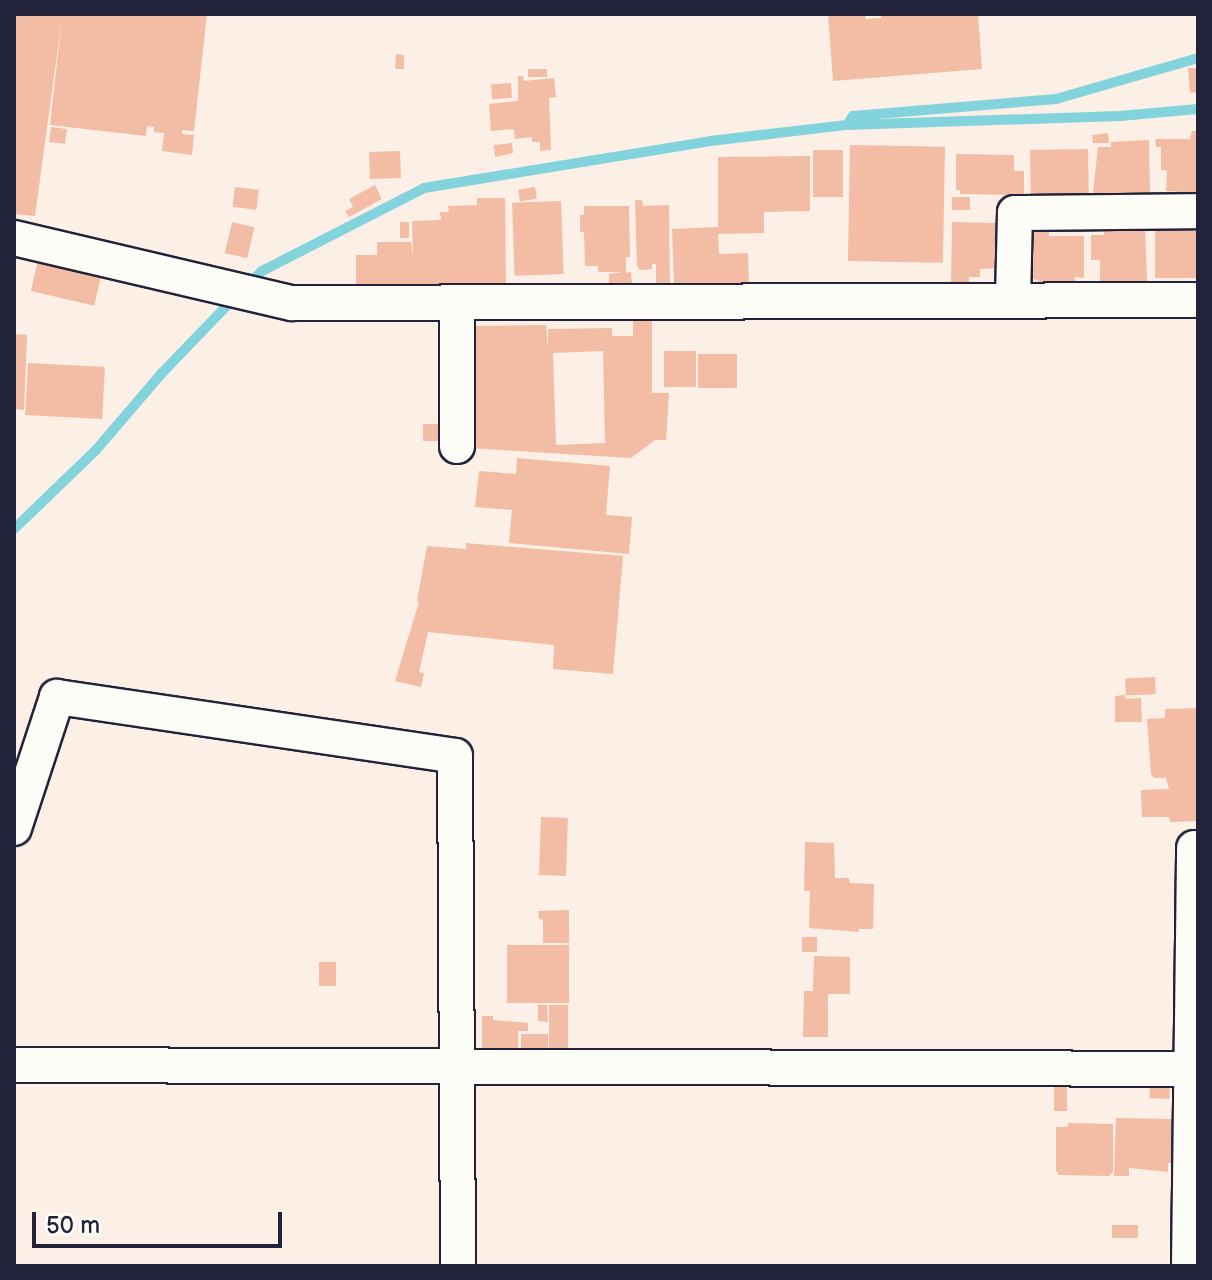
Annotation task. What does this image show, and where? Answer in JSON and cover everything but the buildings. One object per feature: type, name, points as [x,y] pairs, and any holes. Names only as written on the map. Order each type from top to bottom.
[{"type":"street","points":[[1013,300],[1015,213],[1198,211]]},
{"type":"street","points":[[14,238],[292,303],[1198,300]]},
{"type":"street","points":[[457,303],[457,446]]},
{"type":"street","points":[[14,828],[57,697],[455,756],[458,1266]]},
{"type":"street","points":[[1189,1266],[1194,1069],[1194,848]]},
{"type":"street","points":[[14,1065],[1194,1069]]},
{"type":"waterway","points":[[847,125],[853,116],[1056,99],[1198,58]]},
{"type":"waterway","points":[[248,285],[262,271],[424,188],[710,141],[847,125],[1120,116],[1198,109]]},
{"type":"waterway","points":[[14,529],[96,450],[162,373],[236,296]]}]
